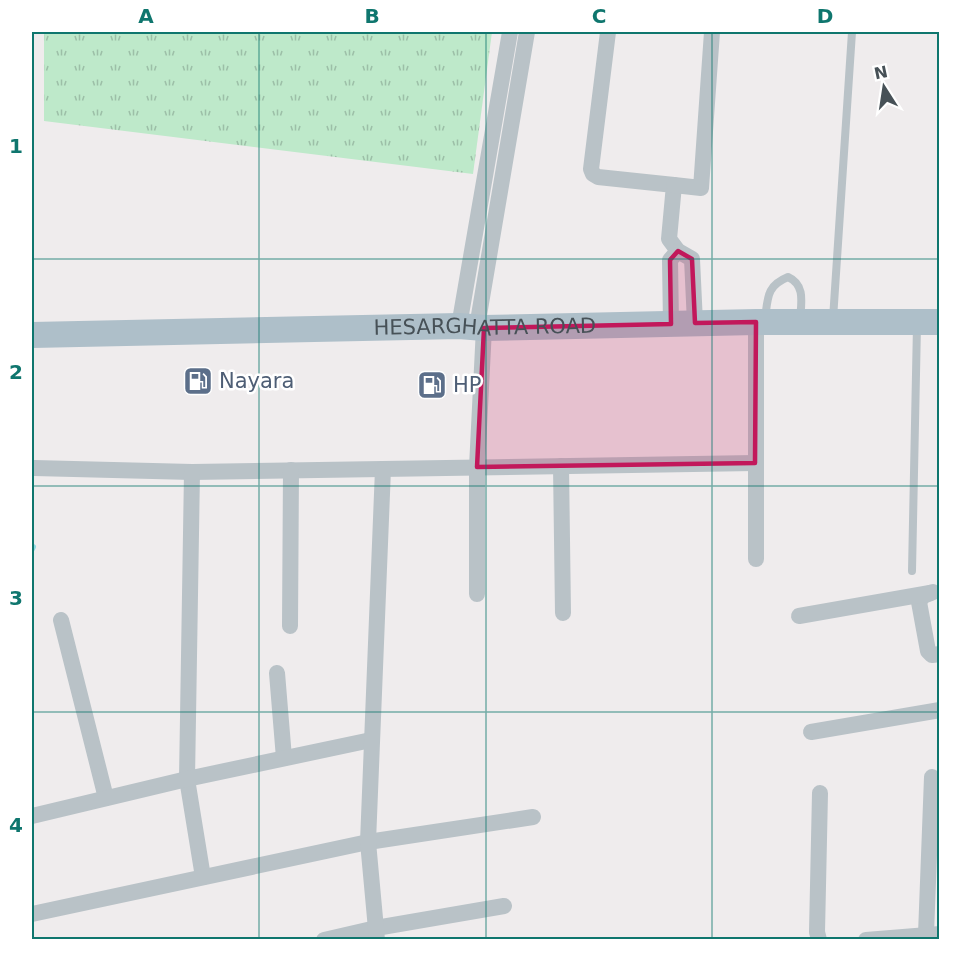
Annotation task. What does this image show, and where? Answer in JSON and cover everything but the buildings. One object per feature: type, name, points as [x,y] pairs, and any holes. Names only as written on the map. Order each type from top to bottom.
[{"type":"main road","name":"HESARGHATTA ROAD","points":[[32,335],[761,322],[928,322]]},
{"type":"street","points":[[477,594],[474,327],[510,32]]},
{"type":"street","points":[[474,327],[526,32]]},
{"type":"street","points":[[608,32],[591,169],[593,174],[598,177],[701,188],[712,32]]},
{"type":"street","points":[[674,185],[669,239],[678,250],[692,259],[683,324]]},
{"type":"street","points":[[678,250],[670,260],[683,324]]},
{"type":"street","points":[[756,559],[755,463],[761,322]]},
{"type":"street","points":[[34,468],[192,472],[755,463]]},
{"type":"street","points":[[561,466],[562,613]]},
{"type":"street","points":[[377,934],[368,842],[383,469]]},
{"type":"street","points":[[290,626],[291,470]]},
{"type":"street","points":[[192,472],[187,779],[203,877]]},
{"type":"street","points":[[799,616],[935,592]]},
{"type":"street","points":[[935,592],[923,596],[919,602],[928,651],[932,655],[939,654]]},
{"type":"street","points":[[61,620],[106,798]]},
{"type":"street","points":[[277,673],[284,758]]},
{"type":"street","points":[[811,732],[939,710]]},
{"type":"street","points":[[32,816],[187,779],[371,740]]},
{"type":"street","points":[[866,939],[933,934],[935,802],[932,777]]},
{"type":"street","points":[[819,939],[817,932],[820,793]]},
{"type":"street","points":[[32,914],[368,842],[533,817]]},
{"type":"street","points":[[324,939],[377,934],[504,906]]},
{"type":"lane","points":[[833,322],[852,32]]},
{"type":"lane","points":[[761,322],[769,294],[775,283],[788,277],[796,281],[801,291],[800,322]]},
{"type":"lane","points":[[912,571],[928,322]]},
{"type":"highlighted area","points":[[678,251],[692,259],[695,323],[756,322],[755,463],[477,467],[484,328],[671,324],[670,260]]},
{"type":"green space","points":[[44,32],[492,32],[473,174],[44,121]]},
{"type":"place","name":"Nayara","points":[[198,381]]},
{"type":"place","name":"HP","points":[[432,385]]}]
